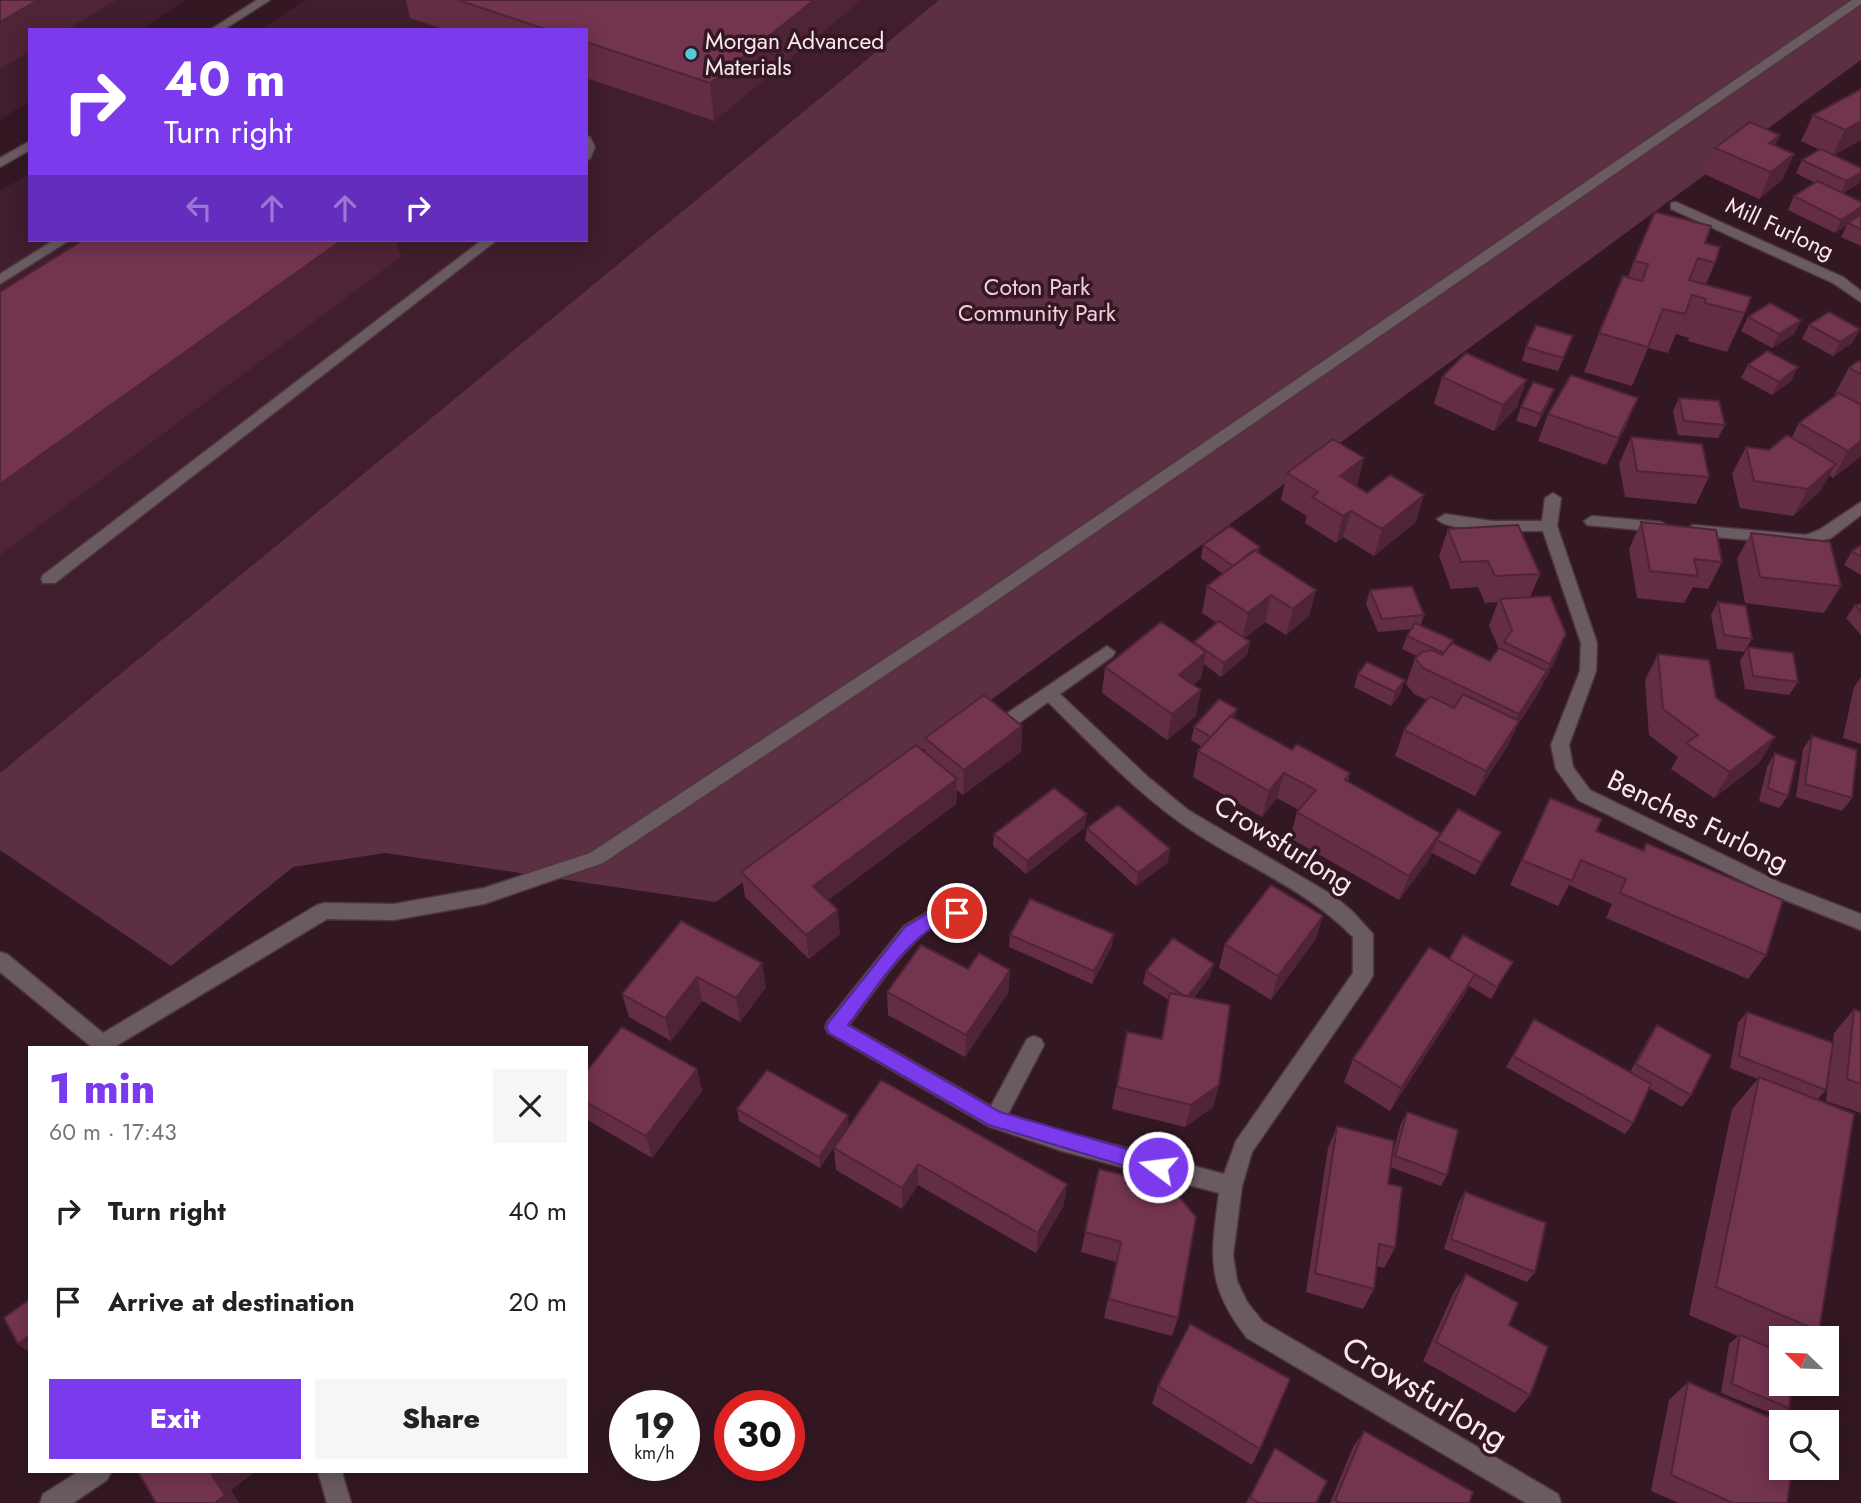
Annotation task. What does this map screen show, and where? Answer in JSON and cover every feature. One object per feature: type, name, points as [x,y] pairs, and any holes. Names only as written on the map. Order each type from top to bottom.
[{"type":"street","points":[[218,28],[265,0]]},
{"type":"street","points":[[0,960],[105,1046],[324,911],[394,912],[484,896],[596,858],[968,612],[1859,0]]},
{"type":"street","points":[[0,163],[28,146]]},
{"type":"street","name":"Mill Furlong","points":[[1676,206],[1838,280],[1861,298]]},
{"type":"street","points":[[0,280],[60,242]]},
{"type":"street","points":[[49,579],[488,242]]},
{"type":"street","name":"Benches Furlong","points":[[1553,498],[1549,526],[1589,643],[1588,671],[1560,745],[1565,769],[1584,795],[1774,888],[1861,922]]},
{"type":"street","points":[[1592,521],[1806,540],[1825,534],[1861,507]]},
{"type":"street","points":[[1445,519],[1492,526],[1549,526]]},
{"type":"street","points":[[1006,723],[1107,652]]},
{"type":"street","name":"Crowsfurlong","points":[[1050,694],[1156,793],[1201,828],[1314,891],[1342,911],[1363,934],[1363,975],[1243,1149],[1231,1186],[1222,1255],[1226,1282],[1239,1310],[1255,1330],[1549,1503]]},
{"type":"street","points":[[973,914],[941,912],[911,932],[835,1027],[995,1119],[1062,1141],[1231,1186]]},
{"type":"street","points":[[995,1119],[1034,1045]]},
{"type":"street","points":[[52,1503],[97,1473]]},
{"type":"street","points":[[330,1473],[339,1503]]},
{"type":"shaded area","points":[[0,0],[186,0],[143,28],[28,28],[28,102],[0,120]]},
{"type":"shaded area","points":[[305,0],[939,0],[0,773],[0,191],[28,174],[28,242],[588,242],[588,28],[263,28]]},
{"type":"green space","name":"Coton Park Community Park","points":[[939,0],[1861,0],[1861,60],[716,902],[385,853],[293,867],[171,966],[0,850],[0,773]]},
{"type":"building","points":[[0,0],[38,0],[0,22]]},
{"type":"building","points":[[458,0],[814,0],[710,83],[588,43],[588,28],[542,28]]},
{"type":"building","points":[[1861,89],[1861,121],[1845,130],[1813,115]]},
{"type":"building","points":[[1750,122],[1780,135],[1769,143],[1794,154],[1771,172],[1715,148]]},
{"type":"building","points":[[1821,149],[1861,168],[1861,173],[1846,181],[1802,160]]},
{"type":"building","points":[[1818,181],[1861,202],[1861,207],[1841,220],[1794,196]]},
{"type":"building","points":[[1655,212],[1711,226],[1705,243],[1720,247],[1715,263],[1698,258],[1689,280],[1751,297],[1745,313],[1705,303],[1706,299],[1692,295],[1685,314],[1663,309],[1648,347],[1599,333],[1623,276],[1642,281],[1648,264],[1634,261]]},
{"type":"building","points":[[1861,214],[1861,229],[1848,223]]},
{"type":"building","points":[[80,242],[339,242],[0,484],[0,292]]},
{"type":"building","points":[[1770,303],[1801,320],[1779,334],[1748,317]]},
{"type":"building","points":[[1829,312],[1860,329],[1840,342],[1809,325]]},
{"type":"building","points":[[1536,325],[1573,336],[1563,358],[1526,347]]},
{"type":"building","points":[[1767,351],[1798,367],[1779,382],[1748,365]]},
{"type":"building","points":[[1466,353],[1527,380],[1503,405],[1442,377]]},
{"type":"building","points":[[1858,361],[1861,362],[1861,374],[1849,368]]},
{"type":"building","points":[[1571,375],[1638,398],[1618,438],[1548,414]]},
{"type":"building","points":[[1533,382],[1554,389],[1541,414],[1521,407]]},
{"type":"building","points":[[1839,393],[1861,405],[1861,441],[1848,451],[1799,423]]},
{"type":"building","points":[[1679,398],[1719,401],[1725,425],[1684,421]]},
{"type":"building","points":[[1787,435],[1836,464],[1808,489],[1754,481],[1746,447],[1769,450]]},
{"type":"building","points":[[1631,437],[1702,444],[1709,477],[1637,471]]},
{"type":"building","points":[[1333,439],[1364,458],[1340,476],[1367,493],[1390,475],[1424,495],[1382,529],[1351,511],[1343,516],[1312,497],[1318,492],[1287,473]]},
{"type":"building","points":[[1641,522],[1716,530],[1722,562],[1694,559],[1698,576],[1650,571]]},
{"type":"building","points":[[1518,525],[1540,574],[1495,576],[1488,561],[1461,562],[1448,529]]},
{"type":"building","points":[[1230,526],[1260,547],[1233,566],[1203,545]]},
{"type":"building","points":[[1751,533],[1830,542],[1841,586],[1760,577]]},
{"type":"building","points":[[1861,545],[1861,557],[1852,551]]},
{"type":"building","points":[[1254,550],[1316,590],[1293,609],[1271,595],[1248,613],[1207,586]]},
{"type":"building","points":[[1412,586],[1424,615],[1382,619],[1370,590]]},
{"type":"building","points":[[1550,596],[1566,634],[1550,664],[1504,642],[1512,630],[1500,599]]},
{"type":"building","points":[[1718,602],[1746,606],[1752,639],[1724,635]]},
{"type":"building","points":[[1219,621],[1250,642],[1224,663],[1194,642]]},
{"type":"building","points":[[1161,622],[1206,652],[1179,675],[1201,690],[1172,714],[1105,667]]},
{"type":"building","points":[[1415,623],[1453,640],[1444,653],[1407,636]]},
{"type":"building","points":[[1452,643],[1490,661],[1499,648],[1547,671],[1519,714],[1423,668],[1415,658],[1422,652],[1432,650],[1442,655]]},
{"type":"building","points":[[1748,647],[1793,653],[1798,682],[1753,676]]},
{"type":"building","points":[[1658,654],[1709,660],[1716,698],[1775,737],[1730,772],[1686,743],[1698,735],[1663,709]]},
{"type":"building","points":[[1367,662],[1405,680],[1395,692],[1358,674]]},
{"type":"building","points":[[1463,694],[1519,721],[1486,771],[1404,730],[1430,696],[1454,708]]},
{"type":"building","points":[[984,695],[1022,726],[964,770],[925,738]]},
{"type":"building","points":[[1219,699],[1237,709],[1211,737],[1194,727]]},
{"type":"building","points":[[1230,716],[1292,750],[1297,744],[1350,773],[1345,780],[1440,833],[1409,876],[1297,812],[1316,790],[1284,773],[1269,791],[1198,751]]},
{"type":"building","points":[[1812,736],[1857,750],[1852,798],[1805,784]]},
{"type":"building","points":[[916,745],[957,779],[813,886],[838,910],[806,935],[741,872]]},
{"type":"building","points":[[1775,753],[1796,761],[1788,796],[1768,788]]},
{"type":"building","points":[[1054,788],[1087,814],[1027,861],[994,834]]},
{"type":"building","points":[[1550,798],[1602,819],[1596,831],[1644,851],[1646,843],[1783,900],[1766,955],[1620,893],[1626,879],[1581,860],[1572,881],[1522,860]]},
{"type":"building","points":[[1118,805],[1170,849],[1138,873],[1087,828]]},
{"type":"building","points":[[1458,809],[1501,832],[1481,863],[1437,840]]},
{"type":"building","points":[[1271,885],[1323,916],[1278,976],[1225,944]]},
{"type":"building","points":[[1030,899],[1114,934],[1094,971],[1010,935]]},
{"type":"building","points":[[681,921],[762,963],[736,998],[697,977],[665,1018],[622,994]]},
{"type":"building","points":[[1463,935],[1513,962],[1497,987],[1449,959]]},
{"type":"building","points":[[1173,938],[1214,964],[1188,996],[1146,971]]},
{"type":"building","points":[[921,945],[968,969],[979,953],[1010,970],[966,1035],[887,992]]},
{"type":"building","points":[[1429,947],[1475,974],[1401,1088],[1353,1059]]},
{"type":"building","points":[[1170,993],[1230,1005],[1219,1085],[1191,1105],[1117,1087],[1127,1032],[1162,1039]]},
{"type":"building","points":[[1854,1009],[1861,1012],[1861,1084],[1847,1079]]},
{"type":"building","points":[[1747,1012],[1833,1043],[1826,1090],[1739,1056]]},
{"type":"building","points":[[1534,1019],[1651,1084],[1633,1123],[1513,1056]]},
{"type":"building","points":[[1657,1025],[1711,1055],[1691,1095],[1636,1064]]},
{"type":"building","points":[[622,1027],[697,1069],[646,1136],[588,1103],[588,1070]]},
{"type":"building","points":[[767,1070],[848,1115],[819,1157],[737,1109]]},
{"type":"building","points":[[1759,1077],[1854,1114],[1820,1326],[1807,1326],[1716,1287]]},
{"type":"building","points":[[881,1080],[1067,1184],[1038,1233],[918,1164],[902,1188],[834,1148]]},
{"type":"building","points":[[1407,1112],[1458,1130],[1447,1175],[1395,1156]]},
{"type":"building","points":[[1337,1126],[1394,1141],[1388,1184],[1402,1187],[1395,1248],[1379,1244],[1374,1289],[1315,1273]]},
{"type":"building","points":[[1099,1169],[1171,1187],[1196,1217],[1178,1318],[1109,1299],[1121,1242],[1085,1232]]},
{"type":"building","points":[[1465,1192],[1546,1223],[1535,1272],[1451,1239]]},
{"type":"building","points":[[1466,1274],[1518,1303],[1509,1325],[1548,1347],[1530,1395],[1436,1342]]},
{"type":"building","points":[[28,1300],[28,1336],[18,1344],[4,1318]]},
{"type":"building","points":[[1190,1324],[1290,1379],[1260,1449],[1158,1386]]},
{"type":"building","points":[[1740,1335],[1769,1347],[1769,1396],[1790,1396],[1789,1408],[1732,1384]]},
{"type":"building","points":[[1688,1382],[1769,1417],[1769,1480],[1790,1480],[1787,1503],[1733,1503],[1671,1475]]},
{"type":"building","points":[[1364,1431],[1473,1492],[1469,1503],[1340,1503],[1335,1500]]},
{"type":"building","points":[[1275,1448],[1327,1481],[1316,1503],[1259,1503],[1250,1497]]},
{"type":"building","points":[[139,1473],[215,1473],[212,1475],[225,1495],[215,1503],[156,1503]]},
{"type":"place","name":"Morgan Advanced Materials","points":[[691,54]]},
{"type":"route","points":[[957,913],[941,912],[911,932],[835,1027],[995,1119],[1062,1141],[1158,1167]]}]
